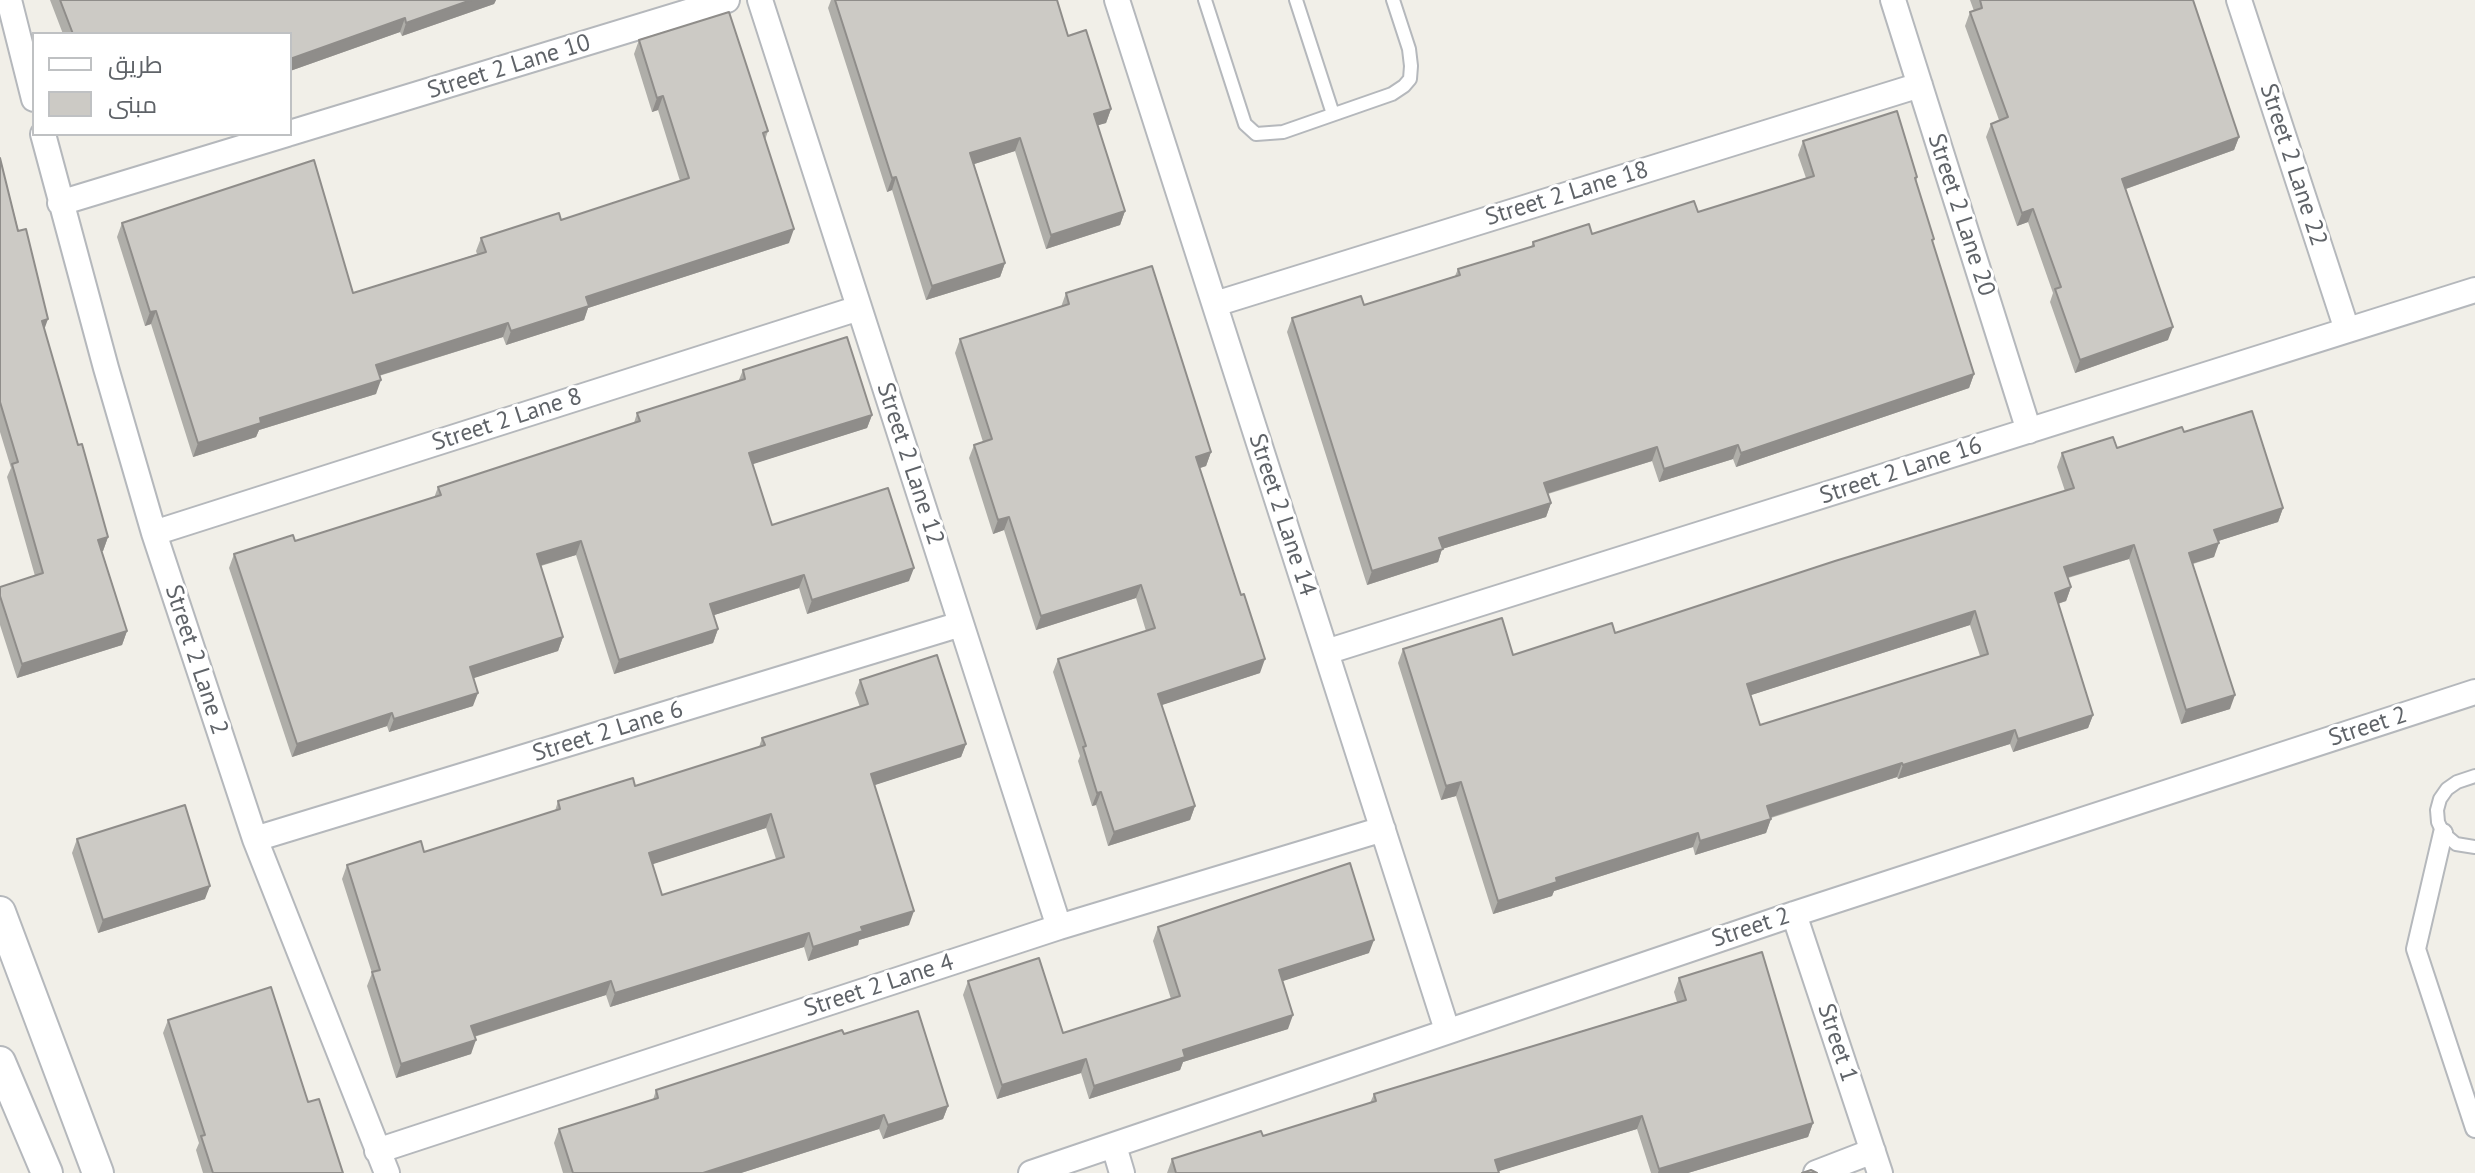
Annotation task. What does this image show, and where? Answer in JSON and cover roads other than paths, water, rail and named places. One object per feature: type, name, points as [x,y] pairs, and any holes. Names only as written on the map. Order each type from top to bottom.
[{"type":"street","points":[[9,0],[32,91]]},
{"type":"street","name":"Street 2 Lane 10","points":[[292,133],[727,0]]},
{"type":"street","name":"Street 2 Lane 12","points":[[760,0],[1059,927]]},
{"type":"street","name":"Street 2 Lane 20","points":[[1893,0],[2029,431]]},
{"type":"street","name":"Street 2 Lane 22","points":[[2239,0],[2347,330]]},
{"type":"street","name":"Street 2 Lane 14","points":[[1124,2],[1215,304],[1447,1030]]},
{"type":"street","name":"Street 2 Lane 18","points":[[1215,304],[1920,85]]},
{"type":"street","name":"Street 2 Lane 2","points":[[43,136],[154,533],[255,839],[382,1162]]},
{"type":"street","name":"Street 2 Lane 10","points":[[60,203],[281,136]]},
{"type":"street","name":"Street 2 Lane 16","points":[[1326,652],[2475,290]]},
{"type":"street","name":"Street 2 Lane 8","points":[[154,533],[859,308]]},
{"type":"street","name":"Street 2 Lane 6","points":[[255,839],[961,624]]},
{"type":"street","name":"Street 2","points":[[1031,1173],[1794,914],[2475,692]]},
{"type":"street","name":"Street 2 Lane 4","points":[[382,1162],[1059,927],[1383,829]]},
{"type":"street","points":[[2443,833],[2416,949],[2475,1128]]},
{"type":"street","points":[[0,912],[98,1173]]},
{"type":"street","name":"Street 1","points":[[1794,914],[1877,1162]]},
{"type":"street","points":[[0,966],[25,1031],[44,1067],[68,1092]]},
{"type":"street","points":[[0,1062],[47,1173]]},
{"type":"street","points":[[1114,1146],[1122,1173]]},
{"type":"street","points":[[1816,1173],[1877,1162]]},
{"type":"lane","points":[[1205,0],[1245,124],[1256,134],[1269,134],[1392,94],[1410,79],[1409,49],[1393,0]]},
{"type":"lane","points":[[1296,0],[1333,114]]},
{"type":"lane","points":[[2475,776],[2457,782],[2440,799],[2438,822],[2443,833],[2456,844],[2475,847]]}]
